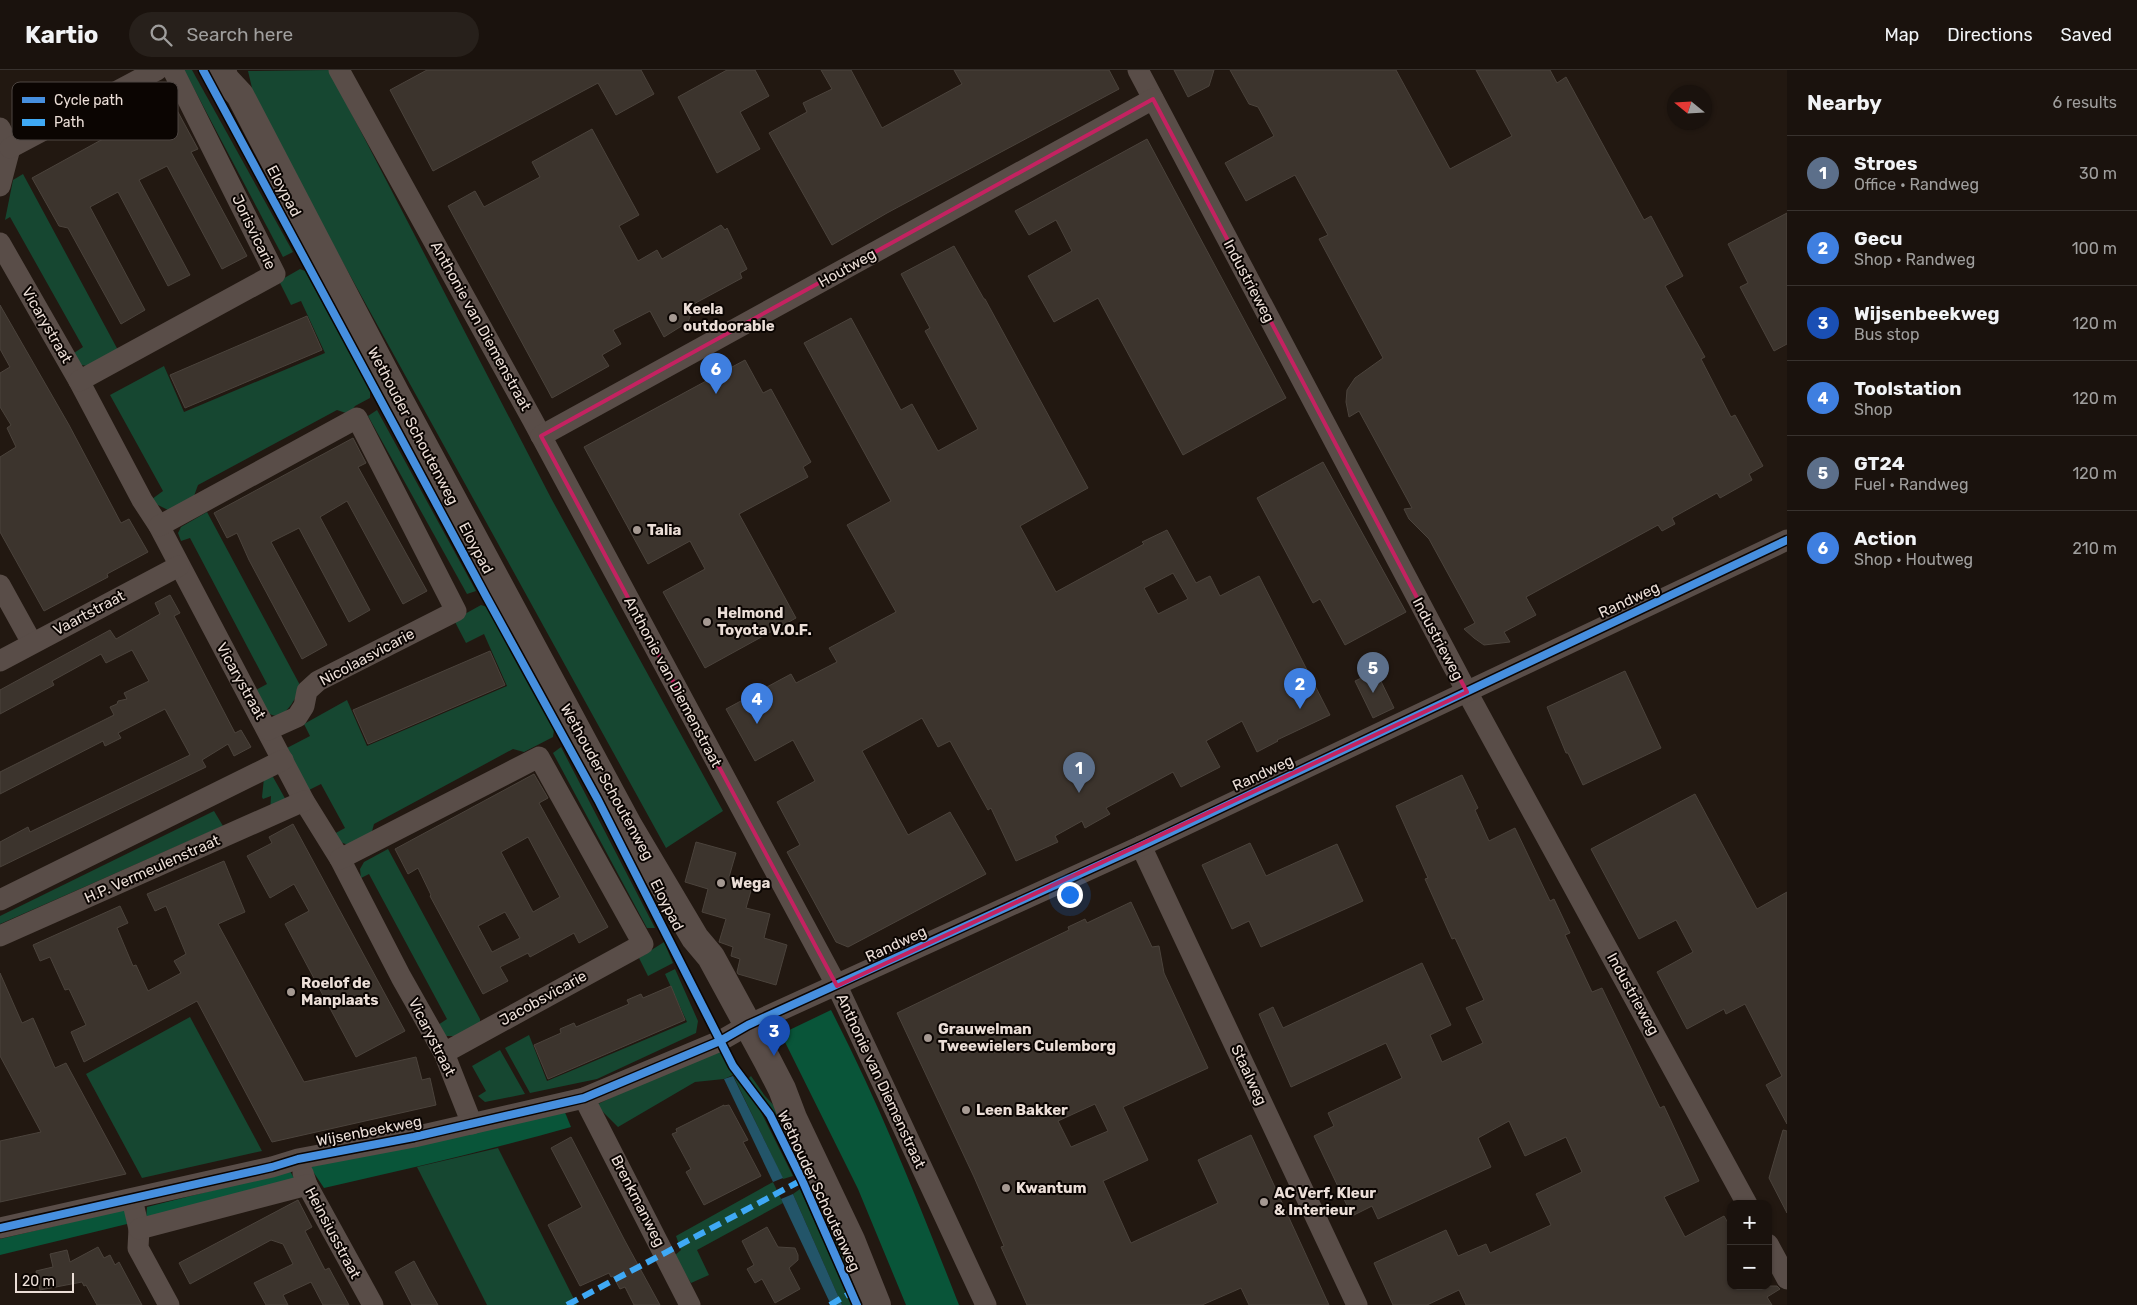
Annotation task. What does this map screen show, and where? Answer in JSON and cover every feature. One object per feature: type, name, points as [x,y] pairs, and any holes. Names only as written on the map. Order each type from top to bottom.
[{"type":"street","points":[[134,82],[157,70]]},
{"type":"street","name":"Jorisvicarie","points":[[79,381],[275,274],[173,70]]},
{"type":"street","name":"Wethouder Schoutenweg","points":[[222,70],[225,78],[241,83],[396,394],[619,807],[696,938],[711,957],[741,1029],[782,1089],[793,1118],[851,1240],[877,1305]]},
{"type":"street","name":"Anthonie van Diemenstraat","points":[[339,70],[541,436],[837,986],[986,1305]]},
{"type":"street","name":"Industrieweg","points":[[1138,70],[1467,692],[1744,1200]]},
{"type":"street","name":"Houtweg","points":[[541,436],[1152,99]]},
{"type":"street","points":[[0,128],[10,148],[0,186]]},
{"type":"street","points":[[10,148],[25,140]]},
{"type":"street","name":"Vicarystraat","points":[[0,243],[79,381],[142,500],[159,526],[304,801],[340,859],[401,977],[444,1053],[472,1124]]},
{"type":"street","name":"Nicolaasvicarie","points":[[159,526],[357,418],[456,610],[318,681],[307,691],[304,706],[297,717],[268,730]]},
{"type":"street","name":"Randweg","points":[[741,1029],[1141,846],[1787,540]]},
{"type":"street","name":"Vaartstraat","points":[[0,661],[179,566]]},
{"type":"street","points":[[0,585],[32,643]]},
{"type":"street","name":"Jacobsvicarie","points":[[340,859],[539,756],[643,944],[444,1053]]},
{"type":"street","points":[[0,900],[283,760]]},
{"type":"street","name":"H.P. Vermeulenstraat","points":[[0,936],[304,801]]},
{"type":"street","name":"Staalweg","points":[[1141,846],[1357,1305]]},
{"type":"street","name":"Wijsenbeekweg","points":[[0,1228],[272,1168],[298,1159],[414,1137],[584,1098],[720,1041],[741,1029]]},
{"type":"street","name":"Brenkmanweg","points":[[584,1098],[690,1305]]},
{"type":"street","name":"Heinsiusstraat","points":[[298,1159],[307,1185],[373,1305]]},
{"type":"street","points":[[139,1230],[307,1185]]},
{"type":"street","points":[[132,1199],[139,1230],[138,1248],[169,1305]]},
{"type":"street","points":[[1769,1245],[1787,1279]]},
{"type":"highlighted area","points":[[1153,99],[1467,692],[837,986],[541,436]]},
{"type":"green space","points":[[184,70],[192,70],[293,252],[283,257]]},
{"type":"green space","points":[[329,70],[551,498],[723,811],[666,848],[256,105],[248,71]]},
{"type":"green space","points":[[23,174],[119,352],[87,366],[81,365],[71,355],[83,347],[10,217],[5,220],[13,180]]},
{"type":"green space","points":[[300,269],[305,271],[370,390],[370,398],[355,406],[349,414],[337,410],[198,485],[194,496],[168,510],[156,504],[152,499],[163,491],[110,395],[164,366],[184,412],[325,353],[301,301],[291,305],[279,281]]},
{"type":"green space","points":[[377,410],[476,591],[467,594],[368,416]]},
{"type":"green space","points":[[207,512],[301,687],[288,708],[278,715],[267,712],[254,691],[267,684],[190,538],[181,541],[178,533],[181,527]]},
{"type":"green space","points":[[481,605],[487,607],[554,730],[553,737],[524,752],[513,749],[374,824],[371,835],[355,843],[342,843],[332,835],[345,828],[321,784],[307,791],[285,749],[310,736],[304,724],[347,700],[367,746],[507,686],[484,634],[466,643],[454,620]]},
{"type":"green space","points":[[561,747],[655,928],[647,928],[553,753]]},
{"type":"green space","points":[[273,777],[287,802],[270,814],[271,796],[263,799],[262,797],[264,778]]},
{"type":"green space","points":[[214,811],[223,826],[0,924],[0,916]]},
{"type":"green space","points":[[388,849],[480,1019],[480,1024],[457,1036],[445,1036],[435,1027],[447,1019],[369,874],[361,878],[360,869],[364,862]]},
{"type":"green space","points":[[664,942],[673,963],[648,976],[639,958]]},
{"type":"green space","points":[[675,969],[698,1021],[696,1033],[597,1079],[530,1093],[505,1048],[529,1035],[547,1081],[687,1022],[665,974]]},
{"type":"green space","points":[[831,1010],[883,1119],[959,1305],[906,1305],[858,1189],[781,1034]]},
{"type":"green space","points":[[190,1017],[262,1151],[142,1178],[86,1074]]},
{"type":"green space","points":[[500,1050],[525,1094],[485,1102],[478,1096],[486,1091],[472,1066]]},
{"type":"green space","points":[[718,1050],[760,1110],[793,1176],[783,1179],[733,1075],[724,1079],[695,1082],[618,1127],[596,1105],[682,1063]]},
{"type":"green space","points":[[751,1076],[765,1096],[781,1113],[866,1305],[862,1305],[776,1117],[748,1079]]},
{"type":"green space","points":[[564,1110],[571,1127],[324,1188],[310,1167]]},
{"type":"green space","points":[[498,1148],[577,1305],[487,1305],[417,1167]]},
{"type":"green space","points":[[290,1171],[295,1180],[146,1219],[147,1207]]},
{"type":"green space","points":[[773,1182],[783,1203],[697,1250],[709,1275],[691,1283],[674,1256],[681,1250],[676,1236]]},
{"type":"green space","points":[[800,1189],[852,1305],[842,1305],[793,1194]]},
{"type":"green space","points":[[126,1209],[127,1224],[0,1255],[0,1239]]},
{"type":"water","points":[[733,1076],[783,1178],[773,1182],[724,1079]]},
{"type":"water","points":[[793,1194],[842,1305],[831,1305],[781,1199]]},
{"type":"building","points":[[427,70],[641,70],[654,94],[616,115],[598,83],[433,171],[390,90]]},
{"type":"building","points":[[727,70],[755,70],[769,96],[740,112],[760,149],[717,173],[678,97]]},
{"type":"building","points":[[821,70],[851,70],[882,128],[962,84],[954,70],[1109,70],[1119,89],[887,213],[832,245],[769,133],[807,112],[803,103],[832,89]]},
{"type":"building","points":[[1174,70],[1214,70],[1209,86],[1188,97]]},
{"type":"building","points":[[1230,70],[1396,70],[1450,169],[1512,136],[1476,70],[1550,70],[1557,83],[1566,77],[1644,220],[1651,216],[1683,276],[1665,286],[1705,357],[1701,359],[1731,417],[1735,415],[1763,466],[1749,474],[1752,480],[1720,498],[1717,493],[1672,518],[1675,524],[1662,531],[1658,525],[1526,597],[1536,615],[1504,632],[1510,642],[1484,645],[1474,638],[1464,629],[1475,623],[1429,539],[1409,519],[1404,509],[1412,508],[1359,411],[1349,417],[1346,402],[1347,390],[1355,378],[1383,358],[1319,239],[1328,235],[1295,175],[1246,201],[1225,163],[1274,136],[1258,107],[1249,104]]},
{"type":"building","points":[[178,112],[198,149],[191,152],[247,256],[222,269],[167,166],[139,180],[190,275],[168,286],[118,192],[90,207],[145,310],[121,324],[68,228],[59,226],[32,178],[101,140],[178,140]]},
{"type":"building","points":[[592,129],[639,215],[619,226],[638,261],[657,250],[662,259],[721,225],[725,230],[727,228],[747,269],[740,273],[742,278],[690,306],[691,314],[688,322],[664,337],[650,311],[613,330],[621,344],[602,355],[609,366],[552,398],[448,206],[475,191],[484,207],[540,177],[532,162]]},
{"type":"building","points":[[1147,139],[1286,398],[1183,455],[1098,298],[1054,322],[1028,276],[1072,251],[1056,220],[1029,235],[1015,211]]},
{"type":"building","points":[[1787,213],[1787,344],[1774,351],[1740,287],[1748,283],[1728,244]]},
{"type":"building","points":[[954,246],[1088,488],[1020,526],[1056,592],[1144,544],[1142,542],[1167,530],[1196,583],[1210,576],[1220,596],[1259,576],[1330,715],[1277,740],[1257,752],[1242,721],[1206,741],[1220,767],[1181,787],[1173,772],[1106,808],[1110,814],[1085,828],[1082,821],[1055,836],[1058,842],[1016,861],[991,808],[988,810],[950,741],[938,747],[922,718],[862,751],[908,835],[950,812],[986,874],[848,947],[836,942],[787,852],[800,845],[777,802],[815,781],[793,740],[755,761],[726,709],[791,674],[796,683],[837,662],[829,648],[896,612],[847,525],[891,501],[804,343],[851,318],[901,410],[912,404],[938,451],[978,429],[925,331],[930,328],[901,274]],"holes":[[[1173,573],[1188,599],[1158,614],[1144,588]]]},
{"type":"building","points":[[0,305],[69,425],[121,523],[129,519],[148,552],[107,574],[108,577],[44,611],[0,532],[0,457],[16,447],[7,428],[11,425],[0,407],[0,373],[10,367],[0,349]]},
{"type":"building","points":[[307,316],[322,350],[185,408],[170,375]]},
{"type":"building","points":[[745,360],[763,393],[771,389],[811,462],[803,467],[808,477],[739,514],[796,618],[705,668],[663,592],[705,569],[690,541],[648,564],[584,447]]},
{"type":"building","points":[[353,438],[366,463],[358,467],[427,591],[403,604],[347,501],[320,517],[370,610],[349,622],[299,528],[271,542],[327,645],[302,659],[249,560],[237,533],[227,538],[214,513]]},
{"type":"building","points":[[1323,462],[1406,612],[1345,645],[1320,599],[1313,603],[1257,498]]},
{"type":"building","points":[[170,595],[180,613],[174,616],[235,733],[241,730],[251,747],[234,756],[228,744],[202,760],[206,767],[0,867],[0,842],[28,827],[30,832],[190,755],[165,709],[118,733],[121,738],[105,746],[103,741],[0,794],[0,772],[114,715],[110,707],[117,704],[118,701],[127,699],[124,693],[149,681],[132,650],[106,663],[101,654],[52,681],[54,685],[0,714],[0,690],[110,630],[116,639],[160,614],[155,603]]},
{"type":"building","points":[[490,651],[505,685],[368,744],[353,710]]},
{"type":"building","points":[[1376,671],[1394,708],[1373,718],[1355,681]]},
{"type":"building","points":[[1625,671],[1661,748],[1583,785],[1568,753],[1566,753],[1547,707]]},
{"type":"building","points":[[534,774],[548,798],[539,803],[608,927],[579,943],[574,933],[530,957],[528,953],[500,967],[508,981],[483,994],[430,896],[418,868],[408,874],[395,849]],"holes":[[[528,837],[560,897],[533,912],[501,852]],[[505,912],[520,938],[492,952],[478,926]]]},
{"type":"building","points":[[1462,775],[1478,808],[1475,810],[1489,841],[1515,828],[1550,901],[1554,899],[1570,933],[1565,935],[1592,992],[1602,988],[1660,1108],[1664,1106],[1699,1181],[1664,1197],[1685,1237],[1724,1216],[1727,1221],[1727,1290],[1772,1290],[1772,1286],[1777,1286],[1780,1289],[1767,1297],[1772,1305],[1466,1305],[1459,1290],[1427,1305],[1393,1305],[1374,1263],[1446,1230],[1458,1256],[1486,1244],[1490,1253],[1551,1225],[1536,1194],[1582,1172],[1566,1137],[1525,1156],[1509,1121],[1478,1138],[1491,1167],[1378,1219],[1372,1206],[1352,1216],[1314,1136],[1334,1126],[1328,1113],[1402,1078],[1386,1043],[1291,1087],[1259,1014],[1273,1007],[1283,1028],[1422,963],[1451,1025],[1430,1035],[1442,1062],[1483,1043],[1466,1008],[1484,1000],[1455,938],[1452,939],[1425,879],[1428,878],[1396,806]]},
{"type":"building","points":[[1695,794],[1757,909],[1787,892],[1787,1124],[1766,1085],[1782,1076],[1745,1004],[1726,1014],[1724,1009],[1687,1029],[1657,972],[1693,952],[1676,920],[1639,939],[1591,849]]},
{"type":"building","points":[[293,824],[405,1031],[356,1057],[285,924],[309,911],[294,884],[270,898],[247,856],[272,843],[269,837]]},
{"type":"building","points":[[696,842],[736,853],[729,877],[753,884],[746,908],[770,914],[764,938],[787,945],[776,985],[738,974],[740,959],[731,956],[733,947],[719,942],[726,919],[702,912],[708,889],[685,882]]},
{"type":"building","points":[[1250,843],[1266,876],[1337,844],[1363,901],[1261,947],[1249,921],[1232,929],[1202,865]]},
{"type":"building","points":[[224,861],[245,912],[218,924],[304,1082],[416,1057],[422,1080],[430,1078],[436,1105],[272,1142],[197,1001],[84,1062],[71,1032],[86,1025],[69,989],[65,990],[50,957],[40,961],[33,945],[120,906],[128,923],[117,928],[133,966],[136,965],[148,991],[181,973],[174,961],[186,954],[166,906],[155,911],[147,894]]},
{"type":"building","points":[[1131,902],[1152,947],[1159,946],[1164,973],[1208,1068],[1123,1107],[1148,1160],[1103,1181],[1131,1243],[1218,1203],[1198,1160],[1251,1135],[1329,1305],[1249,1305],[1241,1288],[1202,1305],[1027,1305],[1001,1247],[1004,1246],[974,1177],[897,1013],[1069,930],[1068,927],[1085,919],[1087,923]],"holes":[[[1095,1104],[1108,1131],[1071,1147],[1058,1121]]]},
{"type":"building","points":[[0,973],[22,1023],[33,1018],[55,1068],[66,1063],[126,1174],[0,1202],[0,1141],[41,1132],[0,1056]]},
{"type":"building","points":[[671,986],[685,1020],[548,1079],[534,1045],[561,1033],[560,1029],[574,1023],[576,1027],[629,1004],[627,1000],[641,994],[643,998]]},
{"type":"building","points":[[724,1105],[729,1105],[748,1140],[743,1142],[761,1176],[704,1205],[686,1172],[691,1169],[672,1134],[677,1132],[676,1129]]},
{"type":"building","points":[[1783,1130],[1787,1131],[1787,1213],[1769,1178]]},
{"type":"building","points":[[571,1137],[660,1305],[634,1305],[625,1287],[620,1289],[613,1276],[611,1277],[609,1273],[580,1286],[548,1225],[582,1207],[551,1148]]},
{"type":"building","points":[[298,1200],[312,1227],[305,1231],[325,1270],[329,1268],[349,1305],[323,1305],[311,1282],[283,1295],[288,1305],[266,1305],[254,1283],[293,1264],[283,1244],[271,1240],[190,1284],[179,1263]]},
{"type":"building","points":[[767,1227],[778,1247],[795,1248],[798,1255],[798,1260],[789,1268],[800,1289],[775,1303],[762,1279],[755,1283],[747,1269],[754,1265],[742,1241]]},
{"type":"building","points":[[98,1247],[104,1258],[110,1255],[115,1265],[119,1262],[142,1305],[97,1305],[86,1285],[84,1286],[82,1282],[40,1290],[36,1271],[53,1267],[50,1254],[67,1250],[70,1262]]},
{"type":"building","points":[[414,1261],[438,1305],[412,1305],[395,1272]]},
{"type":"marked path","points":[[567,1305],[802,1180]]},
{"type":"marked path","points":[[830,1305],[852,1292]]},
{"type":"cycle path","name":"Eloypad","points":[[203,70],[598,800],[733,1066],[770,1115],[802,1180],[857,1305]]},
{"type":"cycle path","points":[[0,1228],[272,1167],[298,1159],[414,1137],[584,1098],[720,1041],[748,1025],[1141,846],[1787,540]]},
{"type":"place","name":"Keela outdoorable","points":[[673,318]]},
{"type":"place","name":"Action","points":[[716,394]]},
{"type":"place","name":"Talia","points":[[637,530]]},
{"type":"place","name":"Helmond Toyota V.O.F.","points":[[707,622]]},
{"type":"place","name":"GT24","points":[[1373,693]]},
{"type":"place","name":"Gecu","points":[[1300,709]]},
{"type":"place","name":"Toolstation","points":[[757,724]]},
{"type":"place","name":"Stroes","points":[[1079,793]]},
{"type":"place","name":"Wega","points":[[721,883]]},
{"type":"place","name":"Roelof de Manplaats","points":[[291,992]]},
{"type":"place","name":"Grauwelman Tweewielers Culemborg","points":[[928,1038]]},
{"type":"place","name":"Wijsenbeekweg","points":[[774,1056]]},
{"type":"place","name":"Leen Bakker","points":[[966,1110]]},
{"type":"place","name":"Kwantum","points":[[1006,1188]]},
{"type":"place","name":"AC Verf, Kleur & Interieur","points":[[1264,1202]]}]
